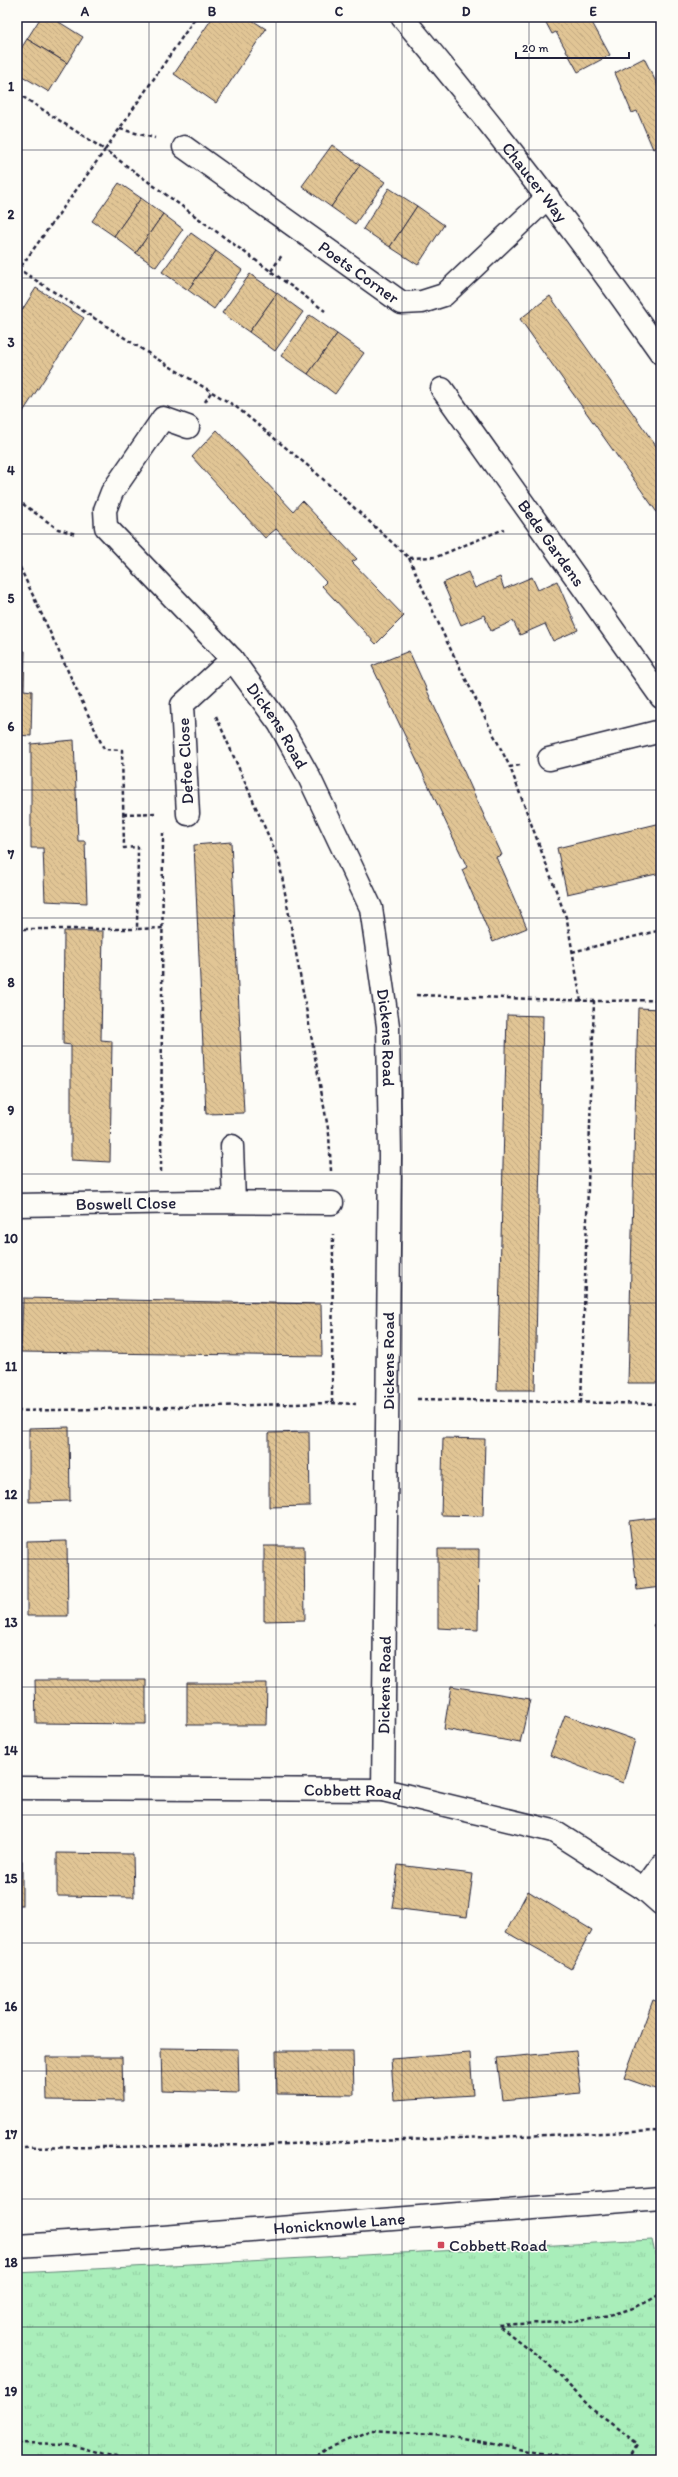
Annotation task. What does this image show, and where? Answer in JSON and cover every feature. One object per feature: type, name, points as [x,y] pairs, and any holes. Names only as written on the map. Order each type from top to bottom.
[{"type":"street","name":"Chaucer Way","points":[[402,17],[548,197],[598,263],[661,353]]},
{"type":"street","name":"Poets Corner","points":[[184,147],[402,303],[422,302],[444,295],[548,197]]},
{"type":"street","name":"Bede Gardens","points":[[442,389],[661,697]]},
{"type":"street","points":[[106,528],[105,510],[112,492],[163,418],[188,427]]},
{"type":"street","name":"Dickens Road","points":[[106,528],[232,659],[279,723],[309,777],[371,908],[388,1026],[390,1156],[383,1790]]},
{"type":"street","name":"Defoe Close","points":[[188,814],[182,705],[232,659]]},
{"type":"street","points":[[549,759],[661,731]]},
{"type":"street","points":[[232,1146],[234,1202]]},
{"type":"street","name":"Boswell Close","points":[[17,1205],[234,1202],[332,1203]]},
{"type":"street","name":"Cobbett Road","points":[[17,1788],[383,1790],[553,1831],[644,1889],[661,1904]]},
{"type":"street","points":[[644,1889],[661,1866]]},
{"type":"street","name":"Honicknowle Lane","points":[[17,2246],[150,2238],[661,2198]]},
{"type":"path","points":[[196,17],[105,150],[18,270],[154,357],[235,406],[314,470],[409,558],[447,642],[510,767],[567,920],[581,1001]]},
{"type":"path","points":[[17,93],[105,150],[325,311]]},
{"type":"path","points":[[17,500],[58,529],[92,539],[106,528]]},
{"type":"path","points":[[409,558],[436,557],[533,517]]},
{"type":"path","points":[[17,562],[104,749],[122,750],[124,848],[138,847],[137,929]]},
{"type":"path","points":[[202,686],[279,860],[329,1134],[332,1203],[332,1403]]},
{"type":"path","points":[[510,767],[549,759]]},
{"type":"path","points":[[161,1203],[164,928],[163,813]]},
{"type":"path","points":[[124,814],[188,814]]},
{"type":"path","points":[[17,929],[164,928]]},
{"type":"path","points":[[572,952],[661,930]]},
{"type":"path","points":[[383,994],[581,1001],[661,1000]]},
{"type":"path","points":[[581,1403],[594,1001]]},
{"type":"path","points":[[387,1399],[661,1404]]},
{"type":"path","points":[[17,1411],[332,1403],[359,1404]]},
{"type":"path","points":[[17,2148],[268,2145],[661,2131]]},
{"type":"path","points":[[630,2460],[638,2444],[594,2410],[548,2363],[498,2325],[570,2321],[618,2313],[648,2303],[661,2294]]},
{"type":"path","points":[[310,2460],[324,2450],[372,2430],[447,2435],[534,2452],[590,2460]]},
{"type":"path","points":[[17,2443],[68,2444],[126,2460]]},
{"type":"green space","points":[[652,2240],[661,2281],[661,2460],[17,2460],[17,2273]]},
{"type":"building","points":[[41,17],[51,17],[83,37],[67,63],[27,39]]},
{"type":"building","points":[[213,17],[247,17],[266,29],[216,103],[174,74]]},
{"type":"building","points":[[543,17],[589,17],[610,55],[578,72],[556,32],[552,34]]},
{"type":"building","points":[[27,39],[67,63],[49,92],[17,73],[17,55]]},
{"type":"building","points":[[644,58],[661,92],[661,156],[657,147],[653,149],[637,111],[632,113],[615,73]]},
{"type":"building","points":[[332,145],[360,165],[331,207],[302,186]]},
{"type":"building","points":[[360,165],[385,182],[355,224],[331,207]]},
{"type":"building","points":[[119,183],[141,198],[114,236],[92,221]]},
{"type":"building","points":[[389,188],[417,206],[390,247],[363,229]]},
{"type":"building","points":[[141,198],[163,214],[136,253],[114,236]]},
{"type":"building","points":[[417,206],[444,225],[418,265],[390,247]]},
{"type":"building","points":[[163,214],[183,229],[156,267],[136,253]]},
{"type":"building","points":[[191,233],[216,251],[188,290],[162,272]]},
{"type":"building","points":[[216,251],[242,270],[214,309],[188,290]]},
{"type":"building","points":[[250,274],[277,293],[249,332],[222,313]]},
{"type":"building","points":[[36,288],[84,318],[17,421],[17,318]]},
{"type":"building","points":[[277,293],[303,312],[275,351],[249,332]]},
{"type":"building","points":[[550,296],[661,453],[661,518],[520,319]]},
{"type":"building","points":[[310,315],[337,334],[308,374],[281,356]]},
{"type":"building","points":[[337,334],[364,353],[335,394],[308,374]]},
{"type":"building","points":[[217,430],[293,511],[302,501],[357,559],[352,562],[404,616],[376,644],[322,586],[326,582],[276,529],[265,538],[192,457]]},
{"type":"building","points":[[468,572],[475,588],[500,577],[504,589],[532,577],[538,590],[557,581],[578,630],[553,641],[545,624],[520,635],[513,621],[491,631],[484,615],[461,625],[443,583]]},
{"type":"building","points":[[17,651],[25,651],[24,690],[32,691],[31,736],[17,735]]},
{"type":"building","points":[[409,651],[502,855],[496,857],[527,928],[493,942],[462,870],[467,867],[372,666]]},
{"type":"building","points":[[74,740],[78,841],[85,841],[87,903],[45,901],[43,848],[31,848],[31,744]]},
{"type":"building","points":[[661,823],[661,873],[567,894],[557,848]]},
{"type":"building","points":[[231,842],[244,1113],[206,1114],[194,845]]},
{"type":"building","points":[[64,931],[103,931],[101,1040],[112,1041],[110,1162],[71,1160],[71,1045],[63,1044]]},
{"type":"building","points":[[638,1008],[661,1009],[661,1383],[628,1383]]},
{"type":"building","points":[[507,1015],[543,1016],[535,1390],[497,1390]]},
{"type":"building","points":[[23,1298],[321,1304],[322,1356],[21,1352]]},
{"type":"building","points":[[69,1427],[70,1501],[29,1502],[29,1428]]},
{"type":"building","points":[[309,1432],[310,1506],[269,1507],[269,1433]]},
{"type":"building","points":[[443,1438],[485,1439],[483,1516],[441,1515]]},
{"type":"building","points":[[661,1448],[661,1459],[656,1450]]},
{"type":"building","points":[[661,1517],[661,1587],[637,1590],[629,1521]]},
{"type":"building","points":[[67,1541],[68,1616],[27,1616],[27,1542]]},
{"type":"building","points":[[264,1546],[304,1546],[305,1620],[264,1621]]},
{"type":"building","points":[[438,1549],[479,1549],[478,1630],[438,1628]]},
{"type":"building","points":[[661,1620],[661,1637],[653,1625]]},
{"type":"building","points":[[35,1680],[146,1680],[146,1724],[36,1723]]},
{"type":"building","points":[[187,1683],[267,1683],[266,1725],[187,1725]]},
{"type":"building","points":[[451,1686],[530,1699],[520,1743],[444,1729]]},
{"type":"building","points":[[565,1715],[635,1740],[623,1783],[550,1755]]},
{"type":"building","points":[[57,1853],[133,1854],[134,1897],[57,1896]]},
{"type":"building","points":[[17,1861],[22,1861],[22,1905],[17,1905]]},
{"type":"building","points":[[398,1865],[473,1874],[467,1917],[392,1908]]},
{"type":"building","points":[[528,1891],[592,1930],[571,1969],[506,1932]]},
{"type":"building","points":[[653,2000],[661,2003],[661,2091],[624,2078]]},
{"type":"building","points":[[161,2048],[238,2049],[239,2093],[162,2091]]},
{"type":"building","points":[[276,2051],[353,2051],[354,2095],[277,2094]]},
{"type":"building","points":[[576,2051],[581,2093],[502,2100],[497,2058]]},
{"type":"building","points":[[470,2053],[473,2095],[394,2100],[391,2059]]},
{"type":"building","points":[[46,2057],[122,2057],[123,2101],[47,2100]]},
{"type":"place","name":"Cobbett Road","points":[[441,2245]]}]
